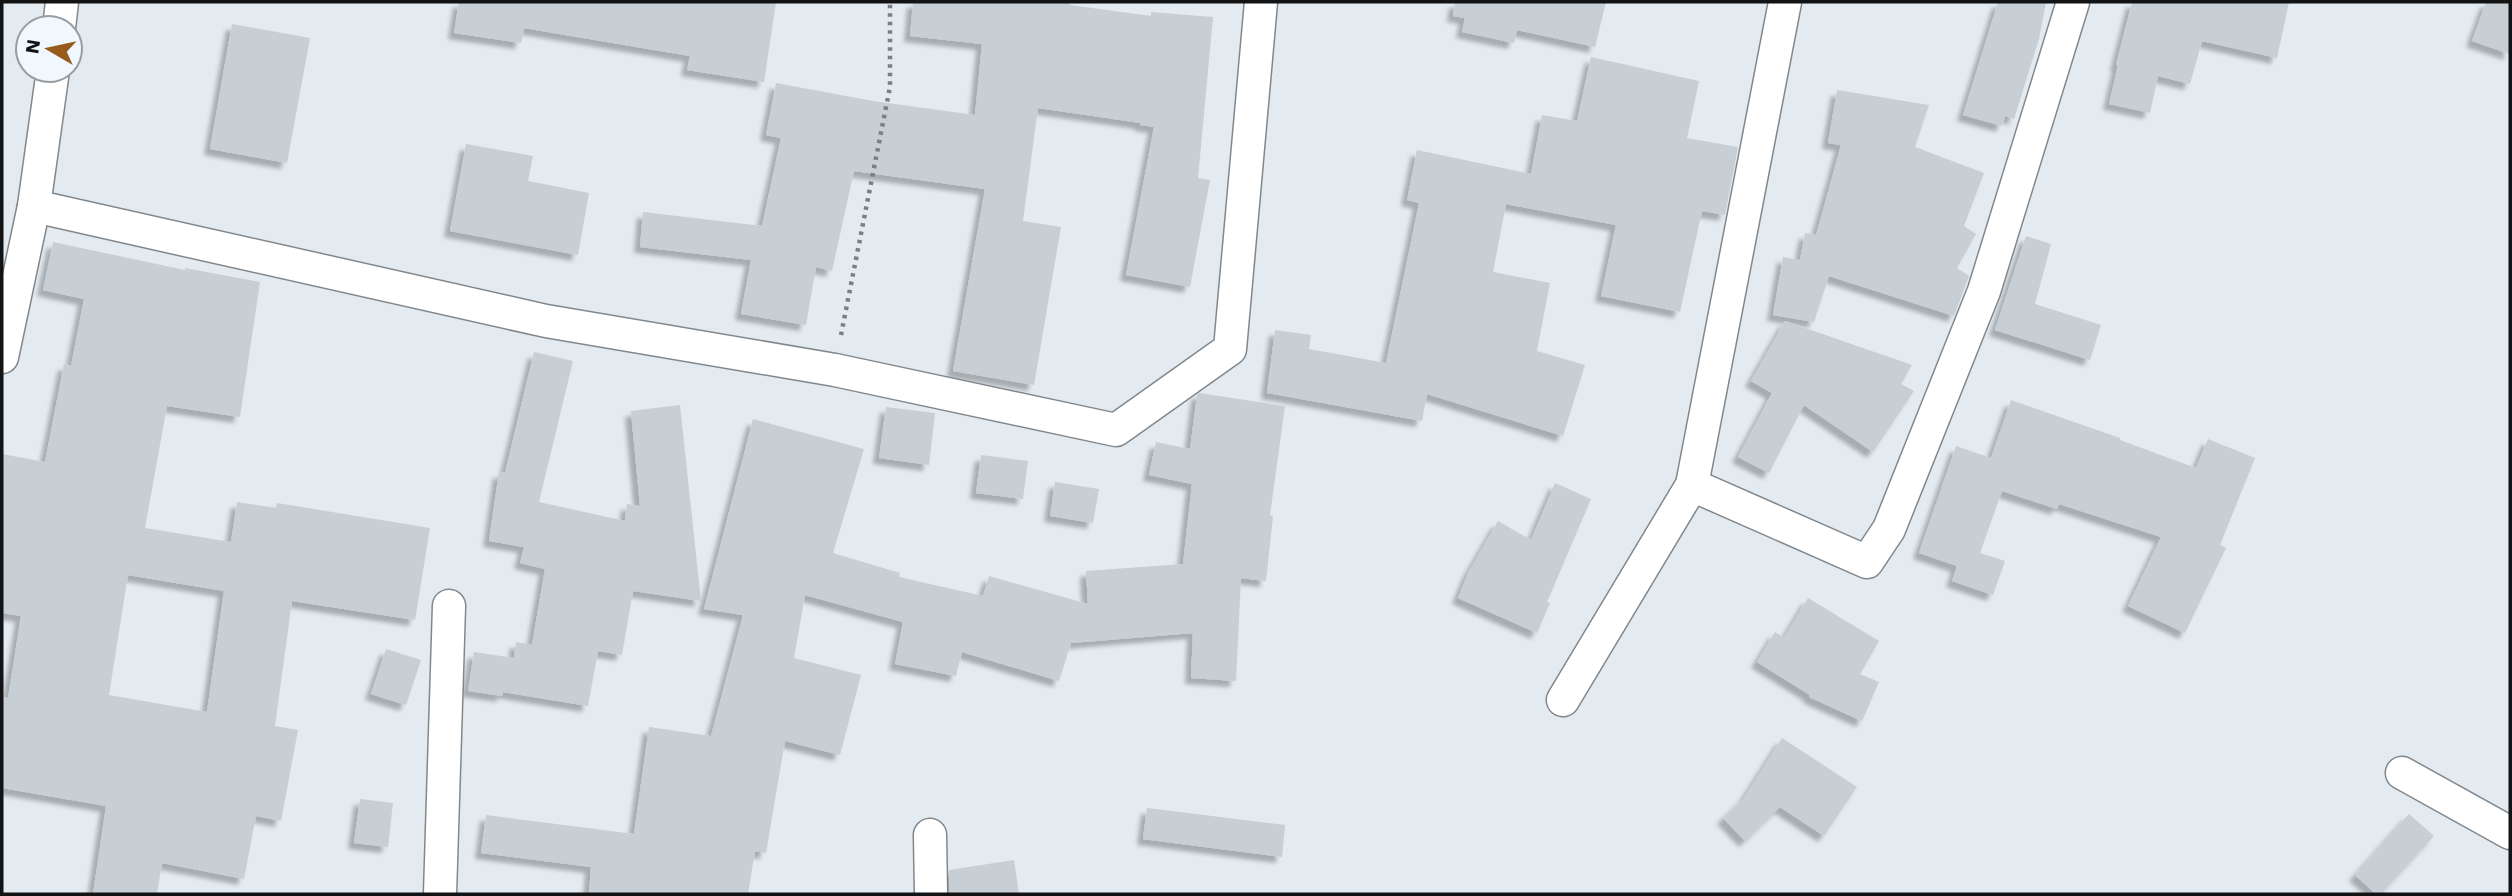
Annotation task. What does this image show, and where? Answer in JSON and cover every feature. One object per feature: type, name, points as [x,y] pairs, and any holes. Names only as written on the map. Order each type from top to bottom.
[{"type":"street","points":[[34,206],[546,321],[835,370],[1116,430],[1230,349],[1261,2]]},
{"type":"street","points":[[1563,700],[1692,485],[1785,2]]},
{"type":"street","points":[[1692,485],[1867,562],[1889,529],[1984,291],[2073,2]]},
{"type":"street","points":[[2,358],[34,206],[51,84]]},
{"type":"street","points":[[440,894],[449,606]]},
{"type":"street","points":[[2402,773],[2510,833]]},
{"type":"street","points":[[930,835],[931,894]]},
{"type":"path","points":[[835,370],[890,86],[890,2]]},
{"type":"building","points":[[459,2],[776,2],[764,82],[687,70],[690,56],[524,28],[521,43],[454,33]]},
{"type":"building","points":[[913,2],[1070,2],[1070,5],[1151,16],[1151,12],[1213,17],[1198,178],[1210,180],[1190,287],[1126,275],[1154,127],[1038,108],[1023,221],[1061,227],[1034,385],[953,371],[985,189],[854,171],[832,271],[816,267],[806,325],[741,314],[751,260],[640,247],[643,212],[762,226],[781,138],[766,135],[776,83],[873,101],[975,115],[982,44],[910,36]]},
{"type":"building","points":[[1455,2],[1606,2],[1595,47],[1517,30],[1514,43],[1462,32],[1465,18],[1453,16]]},
{"type":"building","points":[[1998,2],[2046,2],[2039,39],[2014,119],[2005,116],[2002,126],[1963,115]]},
{"type":"building","points":[[2132,2],[2289,2],[2277,58],[2202,41],[2190,84],[2158,76],[2150,113],[2109,104]]},
{"type":"building","points":[[2486,2],[2510,2],[2510,54],[2472,41]]},
{"type":"building","points":[[232,24],[310,38],[287,163],[210,149]]},
{"type":"building","points":[[1591,57],[1699,81],[1687,138],[1738,147],[1725,215],[1702,211],[1680,312],[1601,296],[1616,225],[1506,204],[1493,272],[1550,283],[1537,351],[1585,365],[1563,436],[1427,394],[1422,421],[1267,393],[1275,330],[1311,335],[1309,349],[1386,363],[1419,203],[1407,200],[1417,150],[1531,174],[1542,115],[1577,121]]},
{"type":"building","points":[[1837,90],[1929,105],[1915,147],[1984,173],[1964,226],[1976,234],[1957,268],[1969,276],[1954,316],[1829,276],[1814,322],[1773,315],[1783,257],[1800,260],[1805,233],[1816,235],[1841,145],[1828,143]]},
{"type":"building","points":[[466,144],[533,156],[528,181],[589,193],[578,255],[450,231]]},
{"type":"building","points":[[2026,236],[2051,244],[2035,304],[2101,325],[2090,360],[1995,330]]},
{"type":"building","points":[[53,242],[185,270],[260,282],[240,417],[167,406],[145,528],[231,542],[237,502],[276,508],[277,503],[430,528],[415,620],[292,601],[275,726],[298,730],[281,821],[256,816],[244,879],[162,863],[157,894],[93,894],[106,806],[2,788],[2,697],[8,698],[21,616],[2,613],[2,454],[45,462],[64,364],[71,366],[84,299],[43,290]],"holes":[[[128,575],[224,591],[207,712],[109,695]]]},
{"type":"building","points":[[1785,321],[1912,365],[1901,384],[1914,391],[1873,452],[1804,405],[1769,473],[1738,457],[1772,393],[1751,381]]},
{"type":"building","points":[[534,352],[573,361],[539,502],[625,521],[627,504],[640,506],[631,411],[680,405],[701,601],[633,591],[622,655],[598,651],[588,706],[503,692],[502,696],[468,691],[474,652],[514,658],[516,642],[532,645],[545,569],[520,563],[524,547],[489,541],[499,472],[505,473]]},
{"type":"building","points":[[1199,393],[1285,406],[1270,515],[1273,516],[1266,581],[1241,578],[1236,681],[1191,678],[1193,633],[1071,643],[1059,681],[962,652],[956,676],[895,664],[903,622],[805,595],[794,658],[861,675],[840,755],[785,741],[766,853],[755,851],[748,894],[589,894],[591,867],[481,853],[486,815],[634,834],[649,727],[711,736],[743,615],[704,609],[753,419],[864,449],[833,553],[900,573],[899,577],[983,596],[989,576],[1088,604],[1086,571],[1183,564],[1192,484],[1149,475],[1156,442],[1190,449]]},
{"type":"building","points":[[2011,400],[2196,468],[2208,439],[2255,458],[2220,545],[2226,548],[2185,633],[2128,606],[2161,537],[2059,504],[2057,509],[2002,491],[1980,553],[2005,561],[1993,595],[1952,581],[1957,566],[1919,553],[1956,446],[1991,458]]},
{"type":"building","points":[[886,407],[935,413],[929,465],[879,458]]},
{"type":"building","points":[[981,455],[1028,461],[1023,499],[976,493]]},
{"type":"building","points":[[1055,482],[1099,489],[1093,523],[1050,516]]},
{"type":"building","points":[[1555,483],[1591,499],[1547,602],[1550,603],[1537,633],[1458,598],[1468,573],[1498,521],[1531,540]]},
{"type":"building","points":[[1808,598],[1879,641],[1860,674],[1879,682],[1862,721],[1809,697],[1810,695],[1757,662],[1775,632],[1784,638]]},
{"type":"building","points":[[386,649],[421,660],[406,705],[371,694]]},
{"type":"building","points":[[1782,738],[1857,787],[1824,836],[1780,807],[1745,841],[1723,818],[1744,798]]},
{"type":"building","points":[[360,799],[393,803],[388,847],[354,843]]},
{"type":"building","points":[[1147,808],[1285,825],[1282,857],[1143,839]]},
{"type":"building","points":[[2409,814],[2434,836],[2381,894],[2376,894],[2355,875]]},
{"type":"building","points":[[1014,860],[1019,894],[949,894],[949,870]]}]
